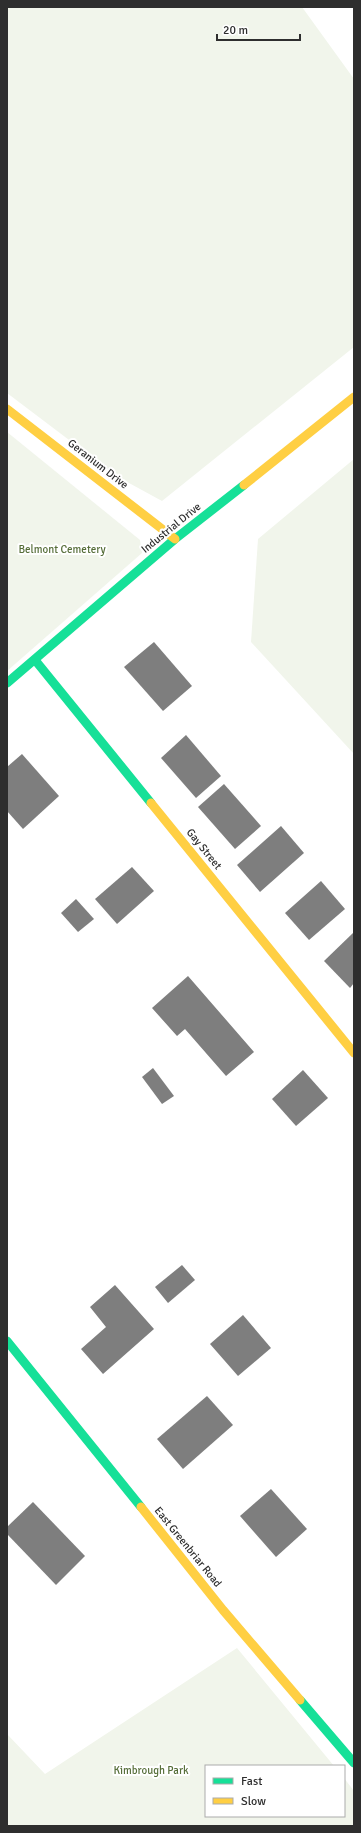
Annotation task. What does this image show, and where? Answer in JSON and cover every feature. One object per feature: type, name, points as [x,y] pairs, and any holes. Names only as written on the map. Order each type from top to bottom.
[{"type":"street","name":"Industrial Drive","points":[[7,683],[175,539],[354,397]]},
{"type":"street","name":"Geranium Drive","points":[[7,409],[175,539]]},
{"type":"street","name":"Gay Street","points":[[35,660],[354,1053]]},
{"type":"street","name":"East Greenbriar Road","points":[[7,1341],[223,1610],[354,1764]]},
{"type":"green space","points":[[7,7],[302,7],[354,79],[354,347],[162,501],[118,477],[7,393]]},
{"type":"green space","name":"Belmont Cemetery","points":[[7,432],[140,540],[142,553],[7,671]]},
{"type":"green space","points":[[354,459],[354,754],[251,642],[258,539]]},
{"type":"green space","name":"Kimbrough Park","points":[[237,1648],[333,1765],[205,1765],[205,1817],[345,1817],[345,1779],[354,1791],[354,1826],[7,1826],[7,1734],[45,1774]]},
{"type":"building","points":[[154,642],[192,686],[163,711],[124,667]]},
{"type":"building","points":[[186,735],[221,776],[196,798],[161,758]]},
{"type":"building","points":[[22,754],[59,796],[23,829],[7,811],[7,767]]},
{"type":"building","points":[[224,784],[261,826],[235,849],[198,807]]},
{"type":"building","points":[[281,826],[304,853],[260,892],[237,865]]},
{"type":"building","points":[[132,867],[154,891],[117,924],[95,899]]},
{"type":"building","points":[[321,881],[345,909],[309,940],[285,913]]},
{"type":"building","points":[[76,899],[94,919],[78,932],[61,913]]},
{"type":"building","points":[[353,933],[354,983],[350,988],[324,961]]},
{"type":"building","points":[[188,976],[254,1052],[226,1076],[185,1029],[177,1036],[152,1008]]},
{"type":"building","points":[[153,1068],[174,1096],[162,1104],[142,1077]]},
{"type":"building","points":[[303,1070],[328,1098],[296,1126],[272,1099]]},
{"type":"building","points":[[182,1265],[195,1280],[168,1303],[155,1287]]},
{"type":"building","points":[[115,1285],[154,1329],[103,1374],[81,1349],[106,1327],[90,1307]]},
{"type":"building","points":[[243,1315],[271,1348],[238,1376],[210,1344]]},
{"type":"building","points":[[207,1396],[233,1425],[183,1469],[157,1439]]},
{"type":"building","points":[[271,1489],[307,1529],[276,1557],[240,1516]]},
{"type":"building","points":[[33,1502],[85,1556],[56,1585],[7,1534],[7,1527]]},
{"type":"traffic: fast","points":[[7,683],[175,539],[244,485]]},
{"type":"traffic: fast","points":[[35,660],[151,803]]},
{"type":"traffic: fast","points":[[7,1341],[141,1507]]},
{"type":"traffic: fast","points":[[300,1700],[354,1763]]},
{"type":"traffic: slow","points":[[244,485],[354,397]]},
{"type":"traffic: slow","points":[[7,409],[175,539]]},
{"type":"traffic: slow","points":[[151,803],[354,1053]]},
{"type":"traffic: slow","points":[[141,1507],[223,1610],[300,1700]]}]
